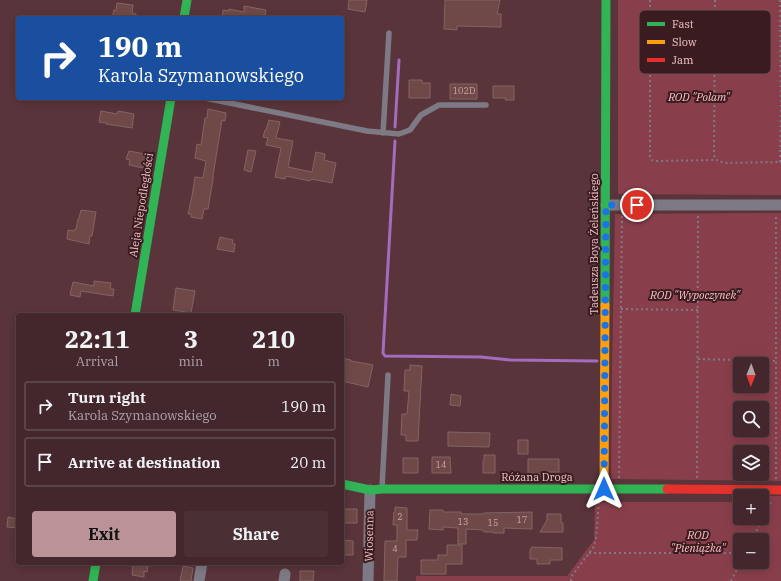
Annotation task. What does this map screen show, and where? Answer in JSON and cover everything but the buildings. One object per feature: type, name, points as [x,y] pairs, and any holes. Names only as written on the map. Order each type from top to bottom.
[{"type":"street","points":[[184,16],[187,0]]},
{"type":"street","name":"Tadeusza Boya Żeleńskiego","points":[[604,489],[606,0]]},
{"type":"street","name":"Aleja Niepodległości","points":[[135,313],[171,100]]},
{"type":"street","points":[[606,205],[779,209]]},
{"type":"street","name":"Różana Droga","points":[[344,484],[370,490],[781,490]]},
{"type":"street","name":"Wiosenna","points":[[368,581],[370,490]]},
{"type":"street","points":[[93,581],[96,565]]},
{"type":"street","points":[[199,581],[202,565]]},
{"type":"lane","points":[[383,132],[389,33]]},
{"type":"lane","points":[[215,100],[367,131],[399,134],[410,130],[421,115],[439,105],[486,105]]},
{"type":"lane","points":[[382,489],[388,375]]},
{"type":"path","points":[[715,0],[715,10]]},
{"type":"path","points":[[650,74],[650,156],[652,160],[716,160],[724,163],[780,162],[780,0]]},
{"type":"path","points":[[715,74],[714,158],[716,160]]},
{"type":"path","points":[[776,481],[776,361],[779,209]]},
{"type":"path","points":[[619,479],[622,214]]},
{"type":"path","points":[[697,480],[698,214]]},
{"type":"path","points":[[620,309],[698,310]]},
{"type":"path","points":[[698,359],[776,361]]},
{"type":"path","points":[[571,581],[571,577],[593,548],[596,539],[598,502]]},
{"type":"path","points":[[756,533],[771,502]]},
{"type":"path","points":[[589,553],[733,554]]},
{"type":"path","points":[[731,581],[737,569]]},
{"type":"green space","name":"ROD \"Polam\"","points":[[618,0],[781,0],[781,195],[618,194]]},
{"type":"green space","name":"ROD \"Wypoczynek\"","points":[[781,213],[781,481],[769,481],[769,445],[733,445],[733,480],[611,479],[615,214]]},
{"type":"green space","name":"ROD \"Pieniążka\"","points":[[769,496],[781,496],[781,581],[416,581],[416,576],[567,576],[594,540],[595,502],[733,502],[733,525],[769,525]]},
{"type":"waterway","points":[[395,127],[399,60]]},
{"type":"waterway","points":[[395,141],[383,353],[385,356],[481,357],[511,360],[597,361]]},
{"type":"traffic: fast","points":[[184,16],[187,0]]},
{"type":"traffic: fast","points":[[605,305],[606,0]]},
{"type":"traffic: fast","points":[[135,313],[171,100]]},
{"type":"traffic: fast","points":[[344,484],[370,490],[667,489]]},
{"type":"traffic: fast","points":[[93,581],[96,565]]},
{"type":"traffic: slow","points":[[604,489],[605,305]]},
{"type":"traffic: jam","points":[[667,489],[781,490]]},
{"type":"route","points":[[604,489],[606,205],[637,205]]}]
